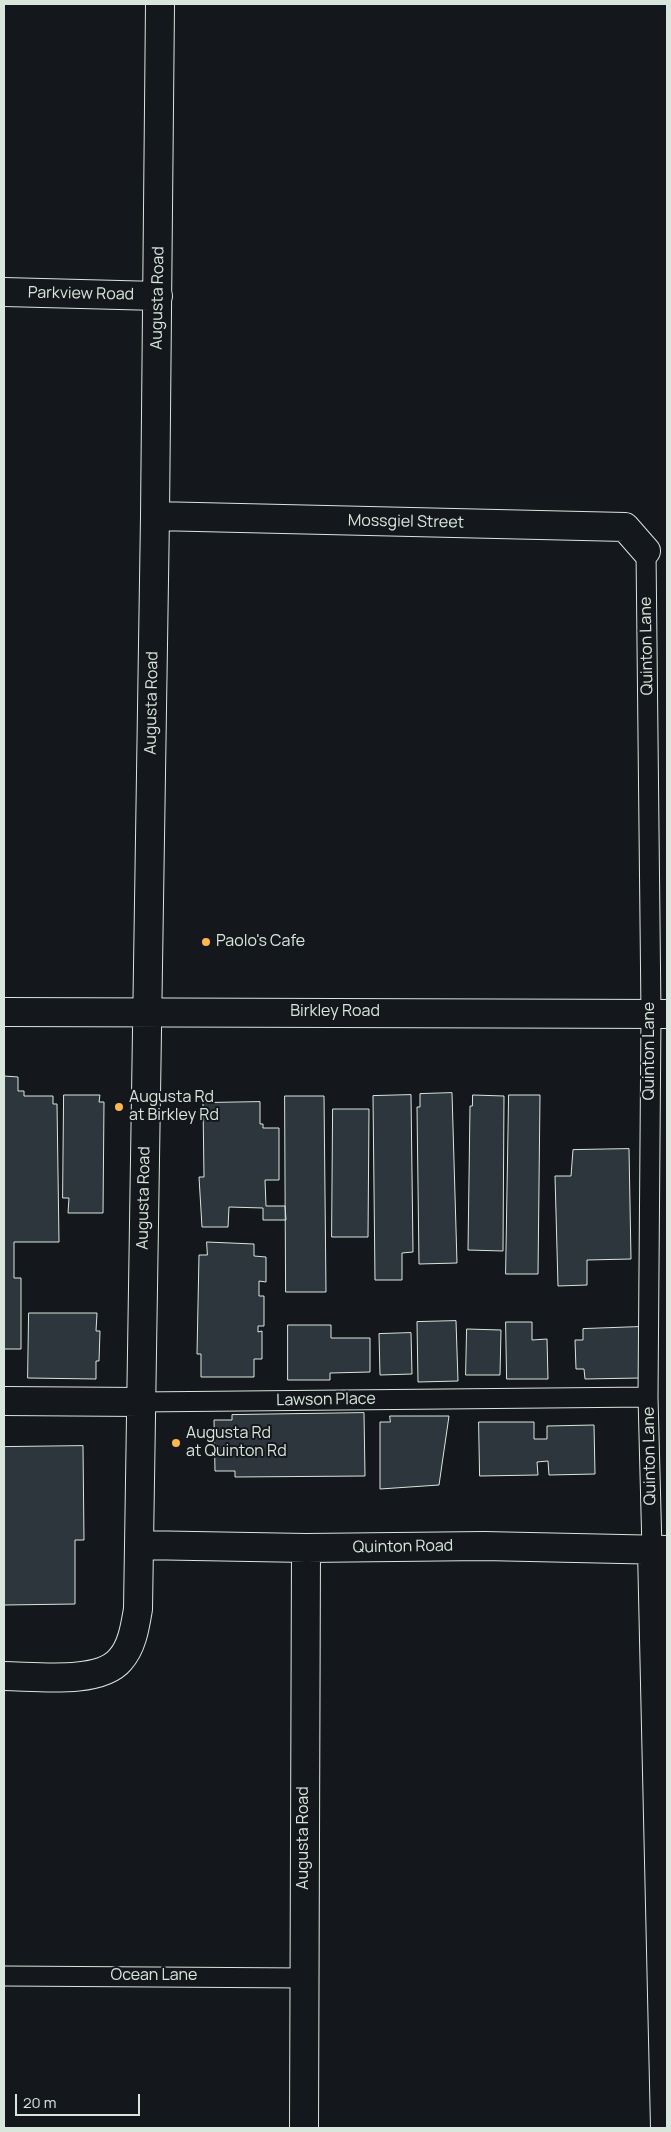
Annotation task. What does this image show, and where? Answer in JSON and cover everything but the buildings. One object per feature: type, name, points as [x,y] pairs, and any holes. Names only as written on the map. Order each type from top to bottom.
[{"type":"street","name":"Augusta Road","points":[[140,1402],[148,1011],[160,4]]},
{"type":"street","name":"Parkview Road","points":[[4,292],[158,296]]},
{"type":"street","name":"Mossgiel Street","points":[[155,516],[625,527],[646,551]]},
{"type":"street","name":"Birkley Road","points":[[4,1012],[659,1014]]},
{"type":"street","name":"Lawson Place","points":[[4,1401],[140,1402]]},
{"type":"street","points":[[4,1676],[88,1676],[107,1670],[120,1661],[129,1646],[138,1610],[140,1402]]},
{"type":"street","name":"Quinton Road","points":[[139,1545],[306,1548],[484,1546],[659,1550]]},
{"type":"street","name":"Augusta Road","points":[[304,2128],[306,1548]]},
{"type":"street","points":[[659,1550],[666,2128]]},
{"type":"lane","name":"Quinton Lane","points":[[646,551],[659,1014],[648,1397],[659,1550]]},
{"type":"lane","name":"Lawson Place","points":[[140,1402],[648,1397]]},
{"type":"lane","name":"Ocean Lane","points":[[4,1976],[304,1978]]},
{"type":"place","name":"Paolo's Cafe","points":[[206,942]]},
{"type":"place","name":"Augusta Rd at Birkley Rd","points":[[119,1107]]},
{"type":"place","name":"Augusta Rd at Quinton Rd","points":[[176,1443]]}]
